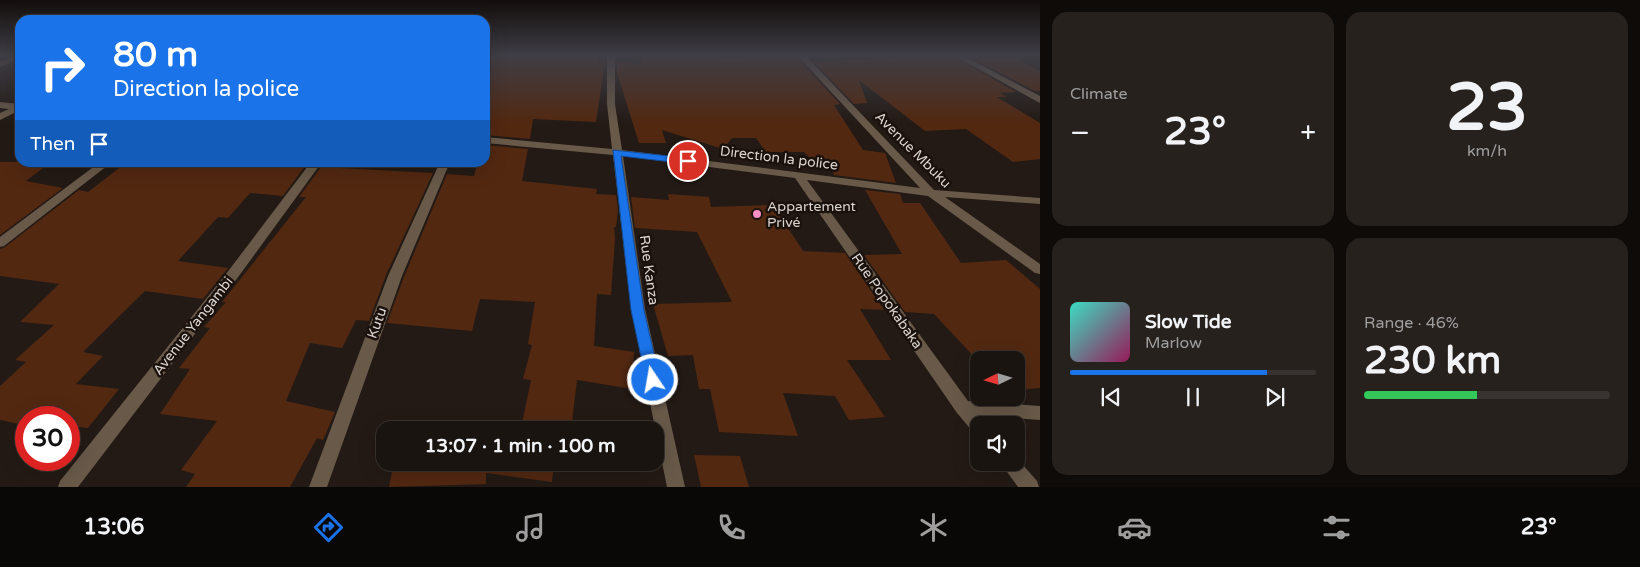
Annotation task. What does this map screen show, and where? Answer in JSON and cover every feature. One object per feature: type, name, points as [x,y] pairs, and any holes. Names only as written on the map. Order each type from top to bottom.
[{"type":"street","name":"Rue Kanza","points":[[611,78],[610,104],[638,310],[676,487]]},
{"type":"street","name":"Avenue Mbuku","points":[[823,78],[931,193],[1040,270]]},
{"type":"street","points":[[1000,78],[1040,100]]},
{"type":"street","points":[[0,105],[15,107]]},
{"type":"street","points":[[0,117],[15,109]]},
{"type":"street","name":"Direction la police","points":[[490,140],[616,152],[797,174],[931,193],[1040,201]]},
{"type":"street","points":[[0,243],[100,167]]},
{"type":"street","name":"Avenue Yangambi","points":[[66,487],[231,277],[313,167]]},
{"type":"street","name":"Kutu","points":[[318,487],[395,276],[443,167]]},
{"type":"street","name":"Rue Popokabaka","points":[[797,174],[970,416]]},
{"type":"street","points":[[963,408],[1040,413]]},
{"type":"street","points":[[1017,471],[1030,487]]},
{"type":"building","points":[[490,78],[603,78],[596,122],[533,119],[530,139],[490,135]]},
{"type":"building","points":[[618,78],[815,78],[840,104],[834,105],[863,150],[885,153],[896,183],[834,175],[829,162],[814,162],[804,152],[766,152],[756,138],[732,138],[723,149],[662,130],[666,143],[639,143]]},
{"type":"building","points":[[829,78],[991,78],[1016,92],[1000,93],[1007,97],[997,97],[1040,123],[1040,159],[1013,162],[966,129],[925,131],[859,80],[867,103],[854,104]]},
{"type":"building","points":[[1009,78],[1040,78],[1040,91],[1035,91]]},
{"type":"building","points":[[490,145],[528,149],[522,181],[597,189],[596,194],[616,195],[618,210],[616,227],[614,227],[615,239],[611,295],[597,294],[594,346],[634,352],[632,389],[577,380],[572,421],[522,421],[531,380],[523,379],[532,345],[528,344],[535,302],[480,299],[472,331],[387,323],[447,174],[474,176],[477,167],[490,167]]},
{"type":"building","points":[[0,162],[15,162],[15,167],[44,167],[26,181],[63,188],[0,235]]},
{"type":"building","points":[[120,167],[304,167],[283,196],[250,193],[228,218],[218,217],[178,261],[228,268],[203,299],[145,291],[83,352],[103,356],[76,384],[119,389],[88,428],[80,427],[80,406],[15,406],[15,423],[0,420],[0,386],[26,362],[15,360],[54,325],[20,322],[59,284],[0,276],[0,249],[79,190],[88,192]]},
{"type":"building","points":[[321,167],[433,173],[386,275],[369,321],[356,320],[342,348],[310,343],[286,401],[335,412],[323,440],[317,438],[290,487],[186,487],[195,474],[181,470],[217,421],[160,414],[190,369],[179,368],[210,328],[204,327],[226,302],[222,302],[306,197],[299,197]]},
{"type":"building","points":[[865,190],[900,194],[903,203],[920,203],[961,263],[1006,260],[1040,289],[1040,388],[1025,389],[1025,351],[970,351],[970,353],[934,314],[905,312],[864,255],[902,254]]},
{"type":"building","points":[[668,194],[709,197],[711,207],[773,205],[803,251],[845,253],[884,310],[860,309],[891,360],[847,360],[885,417],[849,420],[835,396],[783,393],[798,436],[719,432],[710,389],[699,389],[693,355],[668,356],[653,304],[732,302],[697,232],[635,228],[631,197],[669,200]]},
{"type":"building","points":[[694,455],[740,456],[749,487],[701,487]]},
{"type":"building","points":[[392,471],[553,471],[552,482],[486,473],[486,484],[389,487]]},
{"type":"place","name":"Appartement Privé","points":[[757,214]]},
{"type":"route","points":[[653,380],[638,310],[616,152],[688,161]]}]
